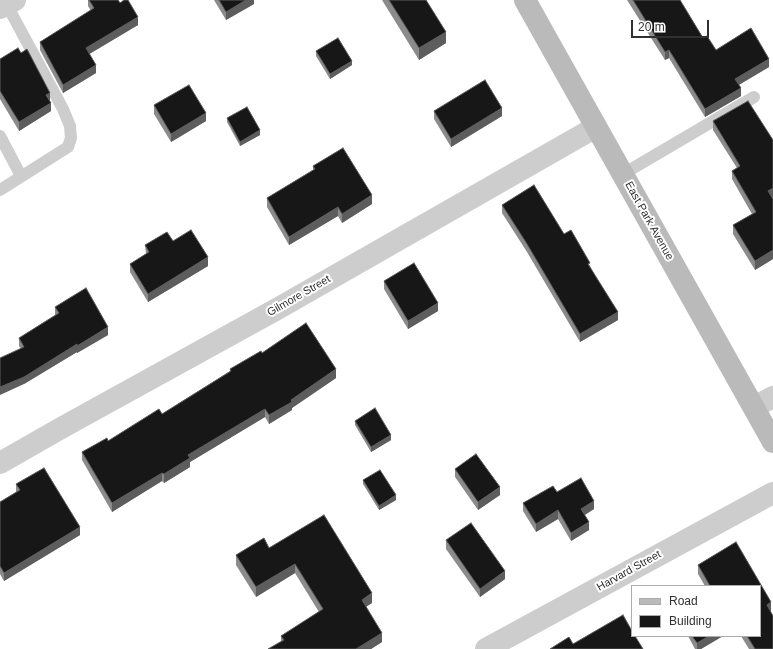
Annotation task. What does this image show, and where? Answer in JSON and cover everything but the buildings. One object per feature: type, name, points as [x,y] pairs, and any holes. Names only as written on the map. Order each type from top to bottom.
[{"type":"main road","name":"East Park Avenue","points":[[525,0],[773,442]]},
{"type":"street","name":"Gilmore Street","points":[[0,463],[277,309],[596,127]]},
{"type":"street","points":[[754,407],[773,397]]},
{"type":"street","name":"Harvard Street","points":[[486,649],[773,492]]},
{"type":"lane","points":[[0,190],[68,147],[71,138],[70,126],[64,109],[7,4]]},
{"type":"lane","points":[[623,174],[754,97]]},
{"type":"lane","points":[[0,136],[21,176]]}]
